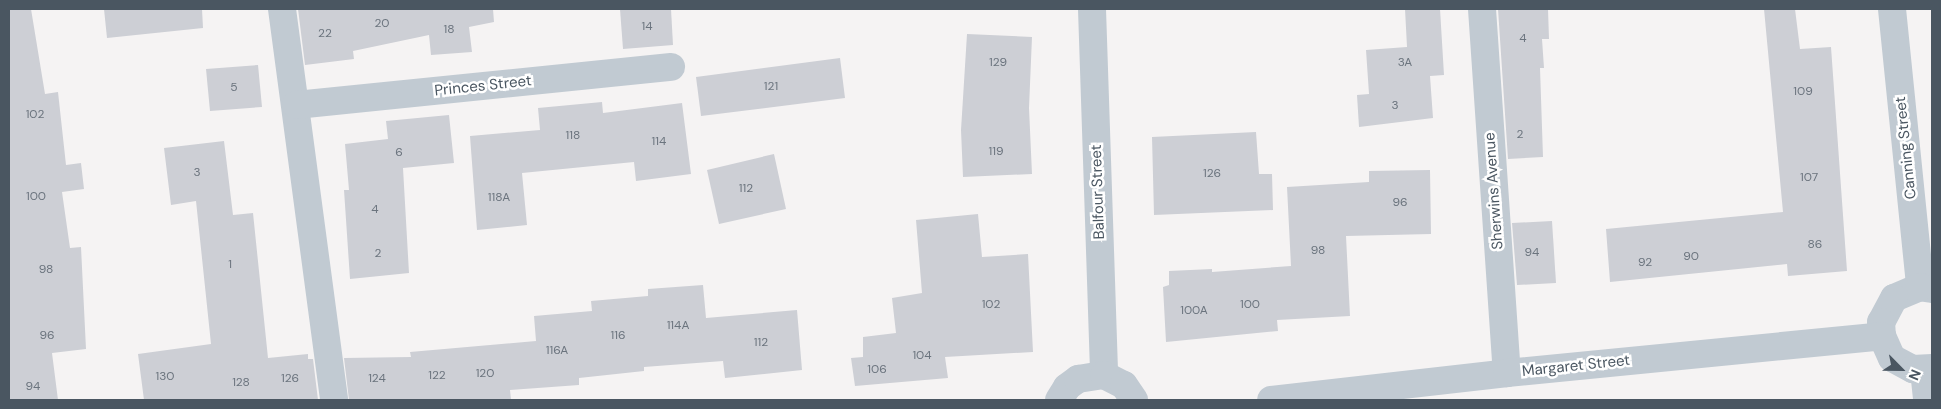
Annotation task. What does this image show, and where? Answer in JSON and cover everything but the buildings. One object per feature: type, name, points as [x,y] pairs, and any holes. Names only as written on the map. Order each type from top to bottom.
[{"type":"street","points":[[282,9],[334,400]]},
{"type":"street","name":"Balfour Street","points":[[1092,9],[1104,375]]},
{"type":"street","name":"Sherwins Avenue","points":[[1482,9],[1506,373]]},
{"type":"street","name":"Canning Street","points":[[1892,9],[1926,288]]},
{"type":"street","name":"Princes Street","points":[[296,105],[671,67]]},
{"type":"street","points":[[1926,288],[1894,298],[1883,316],[1882,336],[1885,348],[1901,365],[1928,369],[1927,400]]},
{"type":"street","name":"Margaret Street","points":[[1271,400],[1506,373],[1882,336]]},
{"type":"street","points":[[1059,400],[1067,386],[1078,379],[1104,375],[1124,385],[1134,400]]}]
